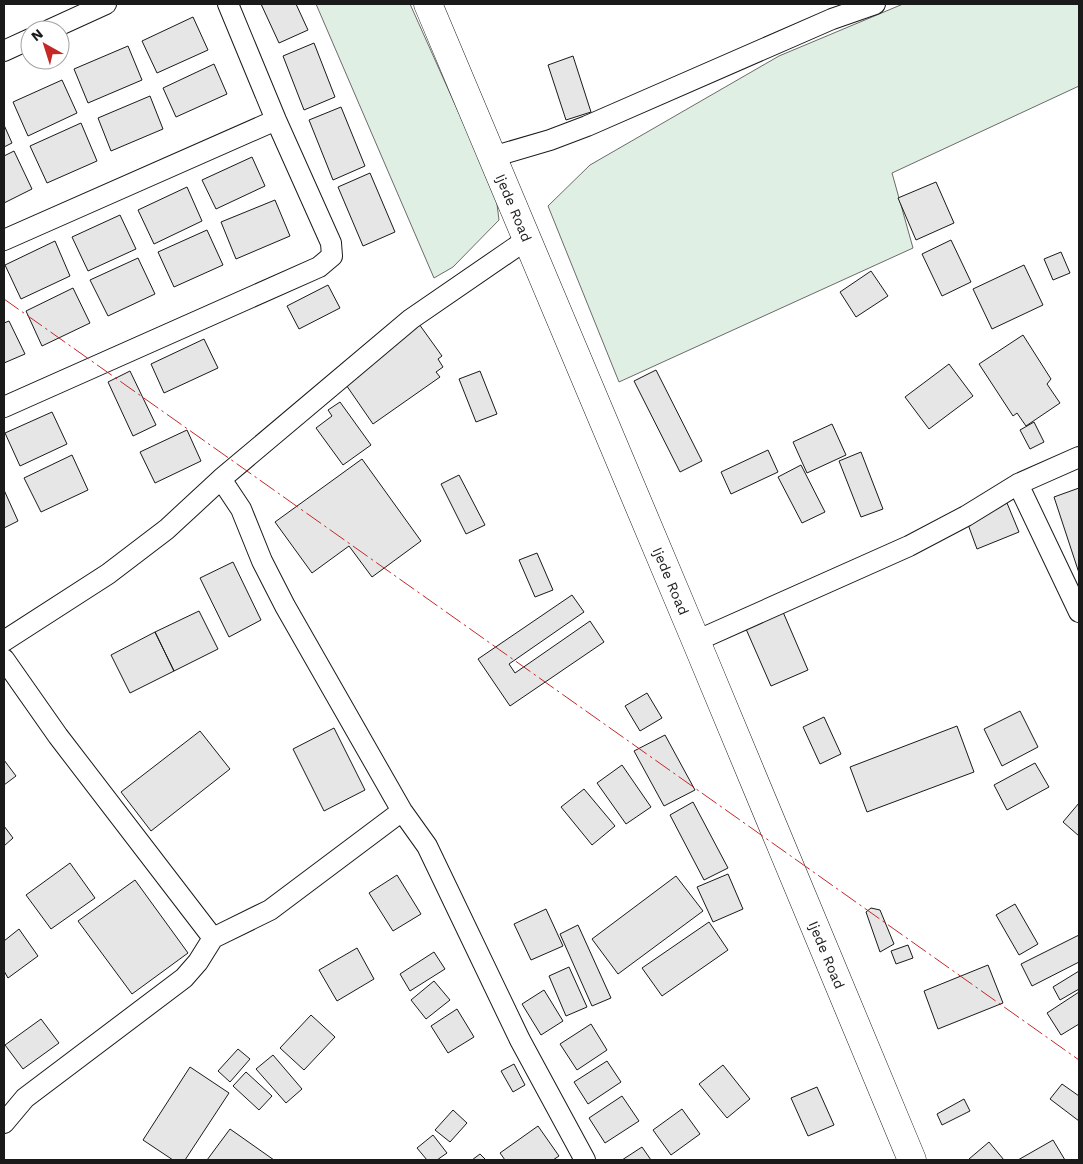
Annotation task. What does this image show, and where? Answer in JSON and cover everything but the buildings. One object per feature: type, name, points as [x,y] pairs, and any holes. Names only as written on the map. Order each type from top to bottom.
[{"type":"main road","name":"Ijede Road","points":[[428,4],[912,1160]]},
{"type":"street","points":[[70,20],[106,4]]},
{"type":"street","points":[[4,407],[320,267],[332,256],[331,243],[276,120],[228,4]]},
{"type":"street","points":[[492,156],[550,140],[587,126],[828,11],[875,4]]},
{"type":"street","points":[[4,51],[20,44]]},
{"type":"street","points":[[4,240],[276,120]]},
{"type":"street","points":[[4,641],[108,574],[167,529],[221,479],[411,319],[526,240]]},
{"type":"street","points":[[696,641],[909,546],[966,516],[1018,484],[1079,457]]},
{"type":"street","points":[[221,479],[241,510],[262,561],[285,606],[402,811],[427,846],[520,1040],[585,1160]]},
{"type":"street","points":[[1018,484],[1079,612]]},
{"type":"street","points":[[4,659],[58,736],[213,938]]},
{"type":"street","points":[[4,1123],[25,1098],[184,978],[198,962],[213,938],[270,910],[402,811]]},
{"type":"green space","points":[[316,4],[410,4],[496,196],[499,220],[453,267],[434,278]]},
{"type":"green space","points":[[903,4],[1079,4],[1079,86],[892,173],[913,248],[619,382],[548,206],[590,165],[779,56]]},
{"type":"power","points":[[4,299],[1079,1060]]}]
